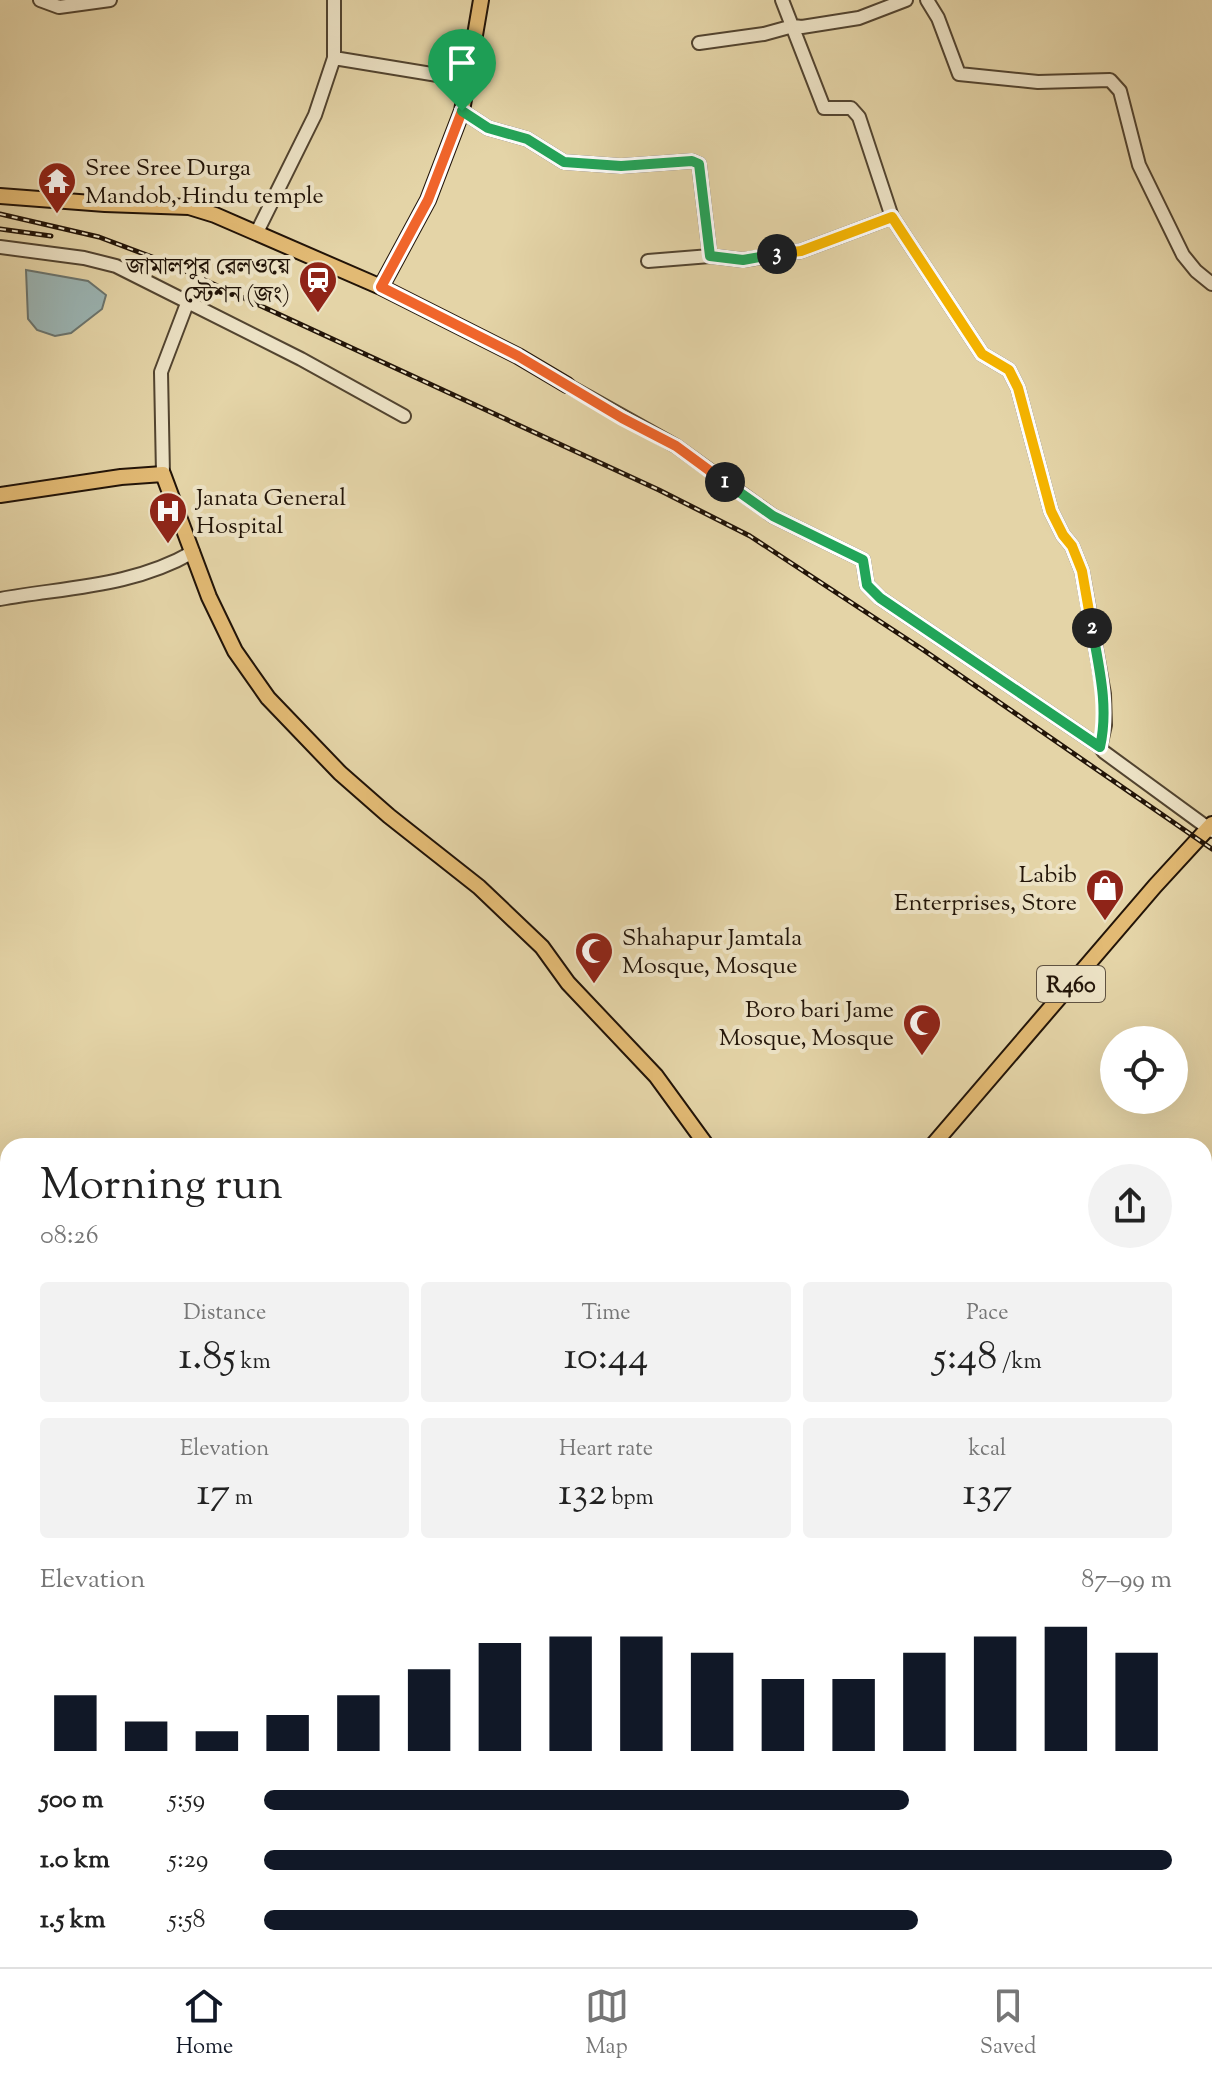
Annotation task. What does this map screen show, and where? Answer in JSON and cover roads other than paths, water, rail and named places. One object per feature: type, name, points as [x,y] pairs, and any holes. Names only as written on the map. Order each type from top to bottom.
[{"type":"main road","points":[[381,287],[428,200],[462,111],[481,0]]},
{"type":"main road","points":[[0,196],[189,207],[257,232],[381,287],[518,356],[567,385]]},
{"type":"main road","points":[[0,495],[163,474],[209,597],[235,651],[268,698],[340,773],[479,887],[542,947],[568,983],[656,1076],[701,1138]]},
{"type":"main road","name":"R460","points":[[939,1138],[1211,827]]},
{"type":"street","points":[[40,0],[59,7],[110,0]]},
{"type":"street","points":[[257,232],[315,115],[334,58],[334,0]]},
{"type":"street","points":[[782,0],[824,108],[851,108],[859,117],[892,217],[982,354],[1009,370],[1018,388],[1051,511],[1072,546],[1082,571],[1104,694],[1105,725],[1100,747]]},
{"type":"street","points":[[699,43],[859,18],[906,0]]},
{"type":"street","points":[[927,0],[938,18],[959,74],[1038,82],[1110,80],[1120,91],[1139,165],[1183,255],[1212,284]]},
{"type":"street","points":[[334,58],[468,80]]},
{"type":"street","points":[[462,111],[488,128],[527,139],[564,162],[621,166],[692,161],[699,164],[710,256]]},
{"type":"street","points":[[648,261],[710,256],[743,260],[801,251],[892,217]]},
{"type":"street","points":[[0,247],[84,258],[116,266],[404,416]]},
{"type":"street","points":[[163,474],[161,372],[188,301]]},
{"type":"street","points":[[567,385],[676,446],[773,516],[863,560],[867,585],[880,598],[1100,747],[1211,827]]},
{"type":"street","points":[[0,599],[100,586],[172,564],[193,552]]},
{"type":"water","points":[[26,270],[88,281],[106,295],[102,309],[71,333],[55,336],[37,330],[28,319]]},
{"type":"railway","points":[[0,214],[99,237],[168,263],[659,490],[750,536],[922,649],[1212,849]]},
{"type":"railway","points":[[0,229],[51,236]]},
{"type":"place","name":"Sree Sree Durga Mandob, Hindu temple","points":[[57,215]]},
{"type":"place","name":"জামালপুর রেলওয়ে স্টেশন (জং)","points":[[318,314]]},
{"type":"place","name":"Janata General Hospital","points":[[168,545]]},
{"type":"place","name":"Labib Enterprises, Store","points":[[1105,922]]},
{"type":"place","name":"Shahapur Jamtala Mosque, Mosque","points":[[594,985]]},
{"type":"place","name":"Boro bari Jame Mosque, Mosque","points":[[922,1057]]}]
